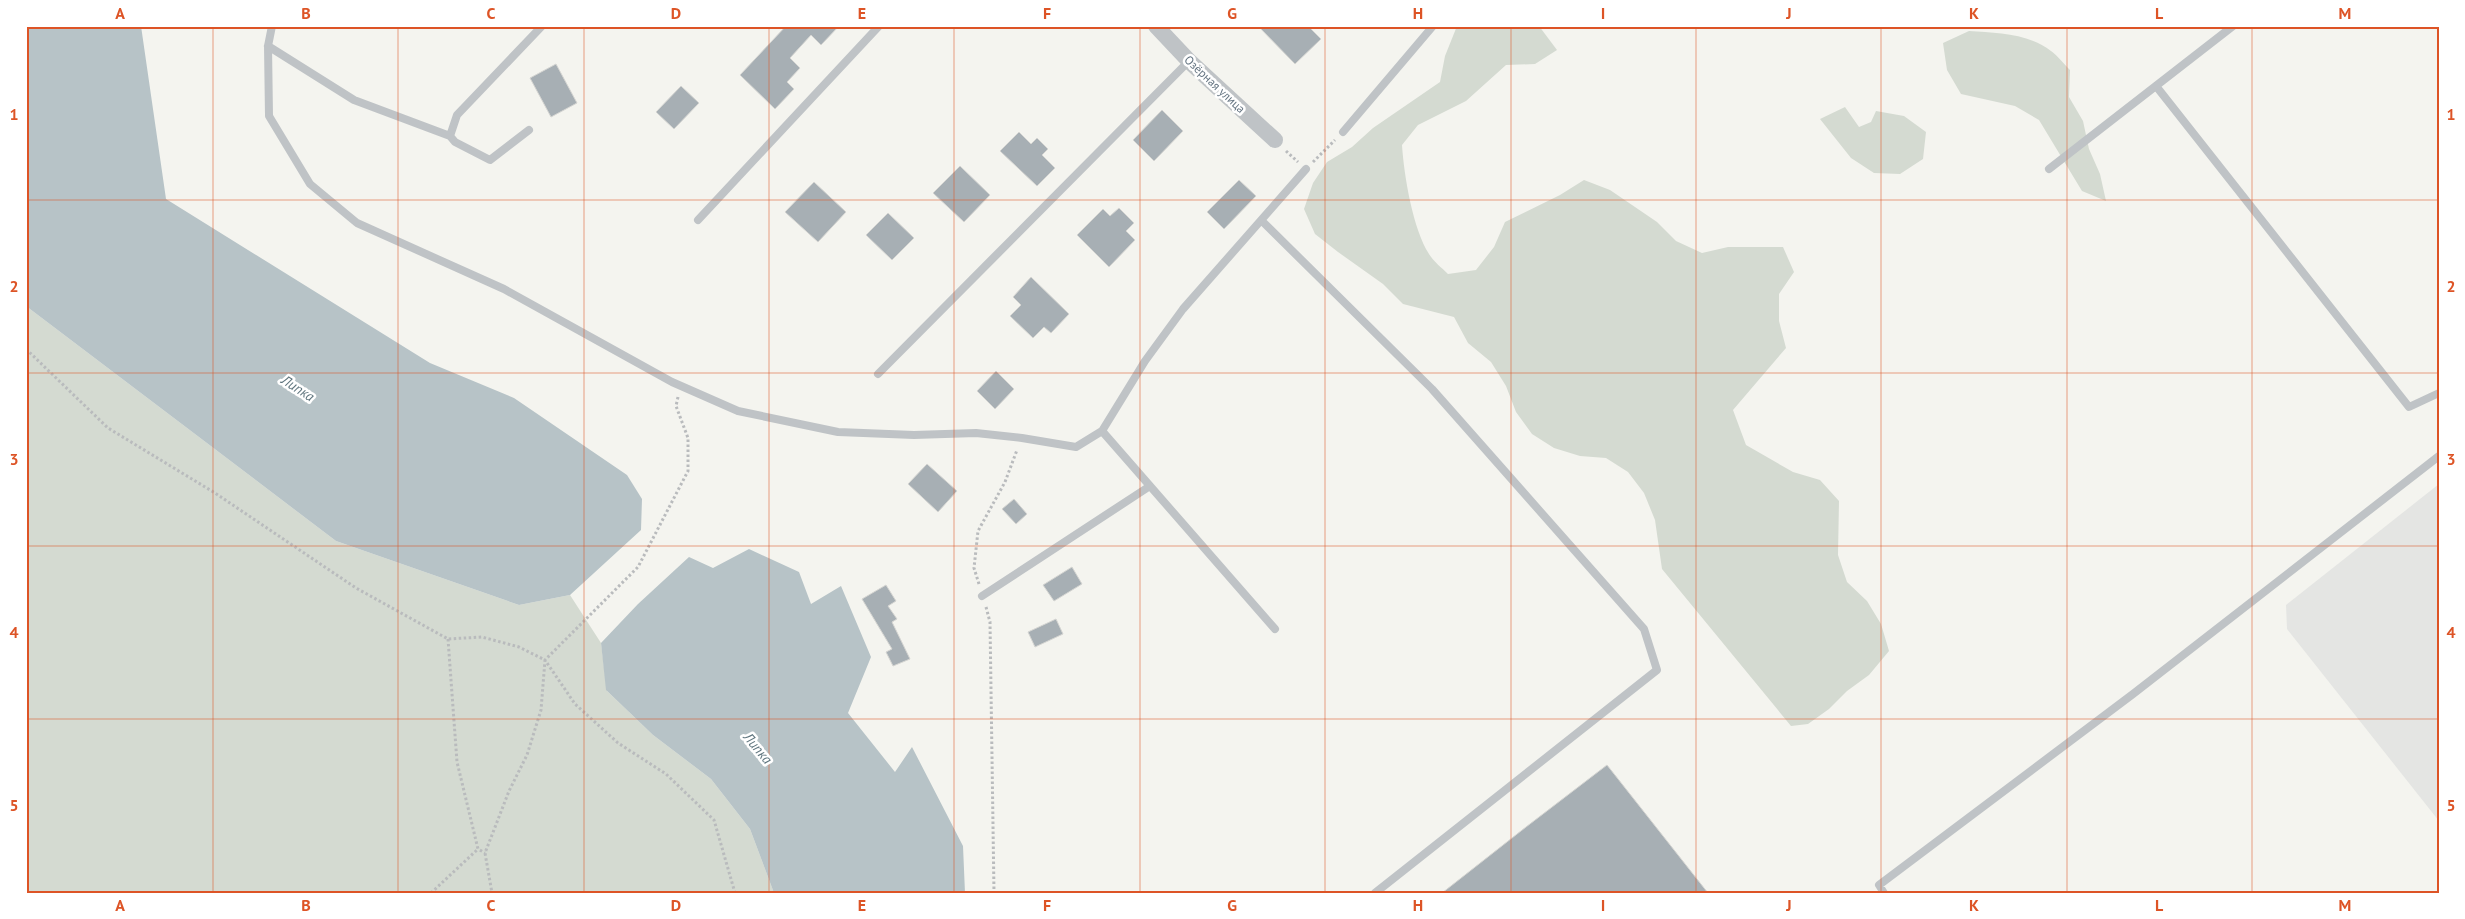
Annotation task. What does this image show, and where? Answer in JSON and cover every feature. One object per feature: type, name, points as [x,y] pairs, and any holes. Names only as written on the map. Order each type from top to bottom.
[{"type":"street","name":"Озёрная улица","points":[[1156,26],[1189,61],[1275,140]]},
{"type":"lane","points":[[272,26],[268,46],[269,116],[310,184],[357,223],[504,289],[681,387],[738,411],[838,432],[914,435],[976,433],[1076,447],[1102,431],[1145,361],[1183,309],[1306,170]]},
{"type":"lane","points":[[450,136],[457,115],[542,26]]},
{"type":"lane","points":[[698,220],[879,26]]},
{"type":"lane","points":[[1343,132],[1433,26]]},
{"type":"lane","points":[[2049,169],[2232,26]]},
{"type":"lane","points":[[268,46],[354,100],[450,136],[455,142],[490,160],[529,130]]},
{"type":"lane","points":[[878,374],[1189,61]]},
{"type":"lane","points":[[2156,86],[2409,407],[2439,393]]},
{"type":"lane","points":[[1262,221],[1432,389],[1625,607],[1644,629],[1657,670],[1375,893]]},
{"type":"lane","points":[[1102,431],[1276,629]]},
{"type":"lane","points":[[1884,893],[1879,885],[2133,694],[2439,456]]},
{"type":"lane","points":[[982,596],[1150,486]]},
{"type":"path","points":[[1275,140],[1306,170],[1343,132]]},
{"type":"path","points":[[26,349],[108,428],[215,493],[356,588],[448,639],[482,638],[519,647],[545,660],[574,704],[618,743],[666,774],[714,820],[735,893]]},
{"type":"path","points":[[492,893],[485,853],[509,792],[527,755],[538,719],[545,660],[638,568],[688,471],[688,438],[676,406],[681,387]]},
{"type":"path","points":[[994,893],[990,622],[974,568],[978,531],[1005,482],[1022,438]]},
{"type":"path","points":[[448,639],[458,762],[478,849],[485,853]]},
{"type":"path","points":[[431,893],[478,849]]},
{"type":"shaded area","points":[[1457,26],[1539,26],[1557,50],[1535,64],[1506,65],[1466,101],[1418,125],[1402,145],[1407,187],[1418,231],[1431,257],[1448,274],[1476,270],[1494,247],[1505,222],[1560,195],[1584,180],[1610,190],[1657,222],[1676,241],[1702,253],[1728,247],[1783,247],[1794,272],[1779,294],[1779,321],[1786,348],[1733,410],[1746,445],[1793,472],[1820,480],[1839,501],[1838,555],[1847,582],[1867,601],[1881,624],[1889,651],[1869,675],[1808,724],[1791,726],[1662,569],[1655,520],[1644,493],[1628,472],[1606,458],[1580,456],[1554,448],[1532,434],[1516,412],[1506,386],[1491,362],[1468,343],[1454,317],[1403,304],[1383,284],[1315,234],[1304,209],[1313,183],[1327,162],[1352,147],[1373,128],[1440,82],[1445,56]]},
{"type":"shaded area","points":[[1969,31],[2022,37],[2042,45],[2054,53],[2070,70],[2069,97],[2083,121],[2089,149],[2100,174],[2106,201],[2082,191],[2039,120],[2015,106],[1961,94],[1947,70],[1943,43]]},
{"type":"shaded area","points":[[1845,107],[1859,127],[1871,122],[1876,111],[1904,116],[1926,132],[1923,159],[1900,174],[1874,173],[1851,158],[1820,119]]},
{"type":"shaded area","points":[[26,306],[336,541],[519,605],[570,595],[601,643],[607,691],[653,735],[711,779],[750,829],[774,893],[26,893]]},
{"type":"shaded area","points":[[2439,484],[2439,821],[2287,629],[2286,605]]},
{"type":"water","name":"Липка","points":[[26,26],[141,26],[166,199],[430,363],[514,398],[627,475],[642,499],[641,530],[570,595],[519,605],[336,541],[26,306]]},
{"type":"water","name":"Липка","points":[[749,549],[799,572],[811,604],[841,586],[871,657],[848,713],[895,772],[912,747],[963,846],[965,893],[774,893],[750,829],[711,779],[653,735],[606,690],[601,643],[638,604],[689,557],[713,568]]},
{"type":"building","points":[[786,26],[839,26],[821,45],[811,35],[790,58],[800,68],[787,82],[794,89],[775,109],[740,75]]},
{"type":"building","points":[[1258,26],[1308,26],[1321,39],[1295,64]]},
{"type":"building","points":[[556,64],[577,103],[551,117],[530,78]]},
{"type":"building","points":[[681,86],[699,103],[674,129],[656,112]]},
{"type":"building","points":[[1162,110],[1183,131],[1154,161],[1133,140]]},
{"type":"building","points":[[1019,132],[1031,144],[1037,138],[1048,149],[1042,155],[1055,168],[1037,186],[1000,151]]},
{"type":"building","points":[[960,166],[990,195],[964,222],[933,193]]},
{"type":"building","points":[[1239,180],[1256,196],[1224,229],[1207,212]]},
{"type":"building","points":[[814,182],[846,212],[818,242],[785,212]]},
{"type":"building","points":[[1119,208],[1134,223],[1126,231],[1135,240],[1109,267],[1077,235],[1103,209],[1110,216]]},
{"type":"building","points":[[888,213],[914,238],[892,260],[866,235]]},
{"type":"building","points":[[1031,277],[1069,314],[1051,333],[1044,327],[1033,338],[1010,316],[1021,305],[1013,297]]},
{"type":"building","points":[[996,371],[1014,389],[995,409],[977,391]]},
{"type":"building","points":[[927,464],[957,491],[938,512],[908,484]]},
{"type":"building","points":[[1014,499],[1027,514],[1016,524],[1002,509]]},
{"type":"building","points":[[1072,567],[1082,584],[1054,601],[1043,585]]},
{"type":"building","points":[[886,585],[896,601],[888,606],[897,619],[892,622],[910,659],[893,666],[886,652],[892,649],[862,599]]},
{"type":"building","points":[[1056,619],[1063,634],[1035,647],[1028,632]]},
{"type":"building","points":[[1607,765],[1708,893],[1442,893],[1526,827]]}]
